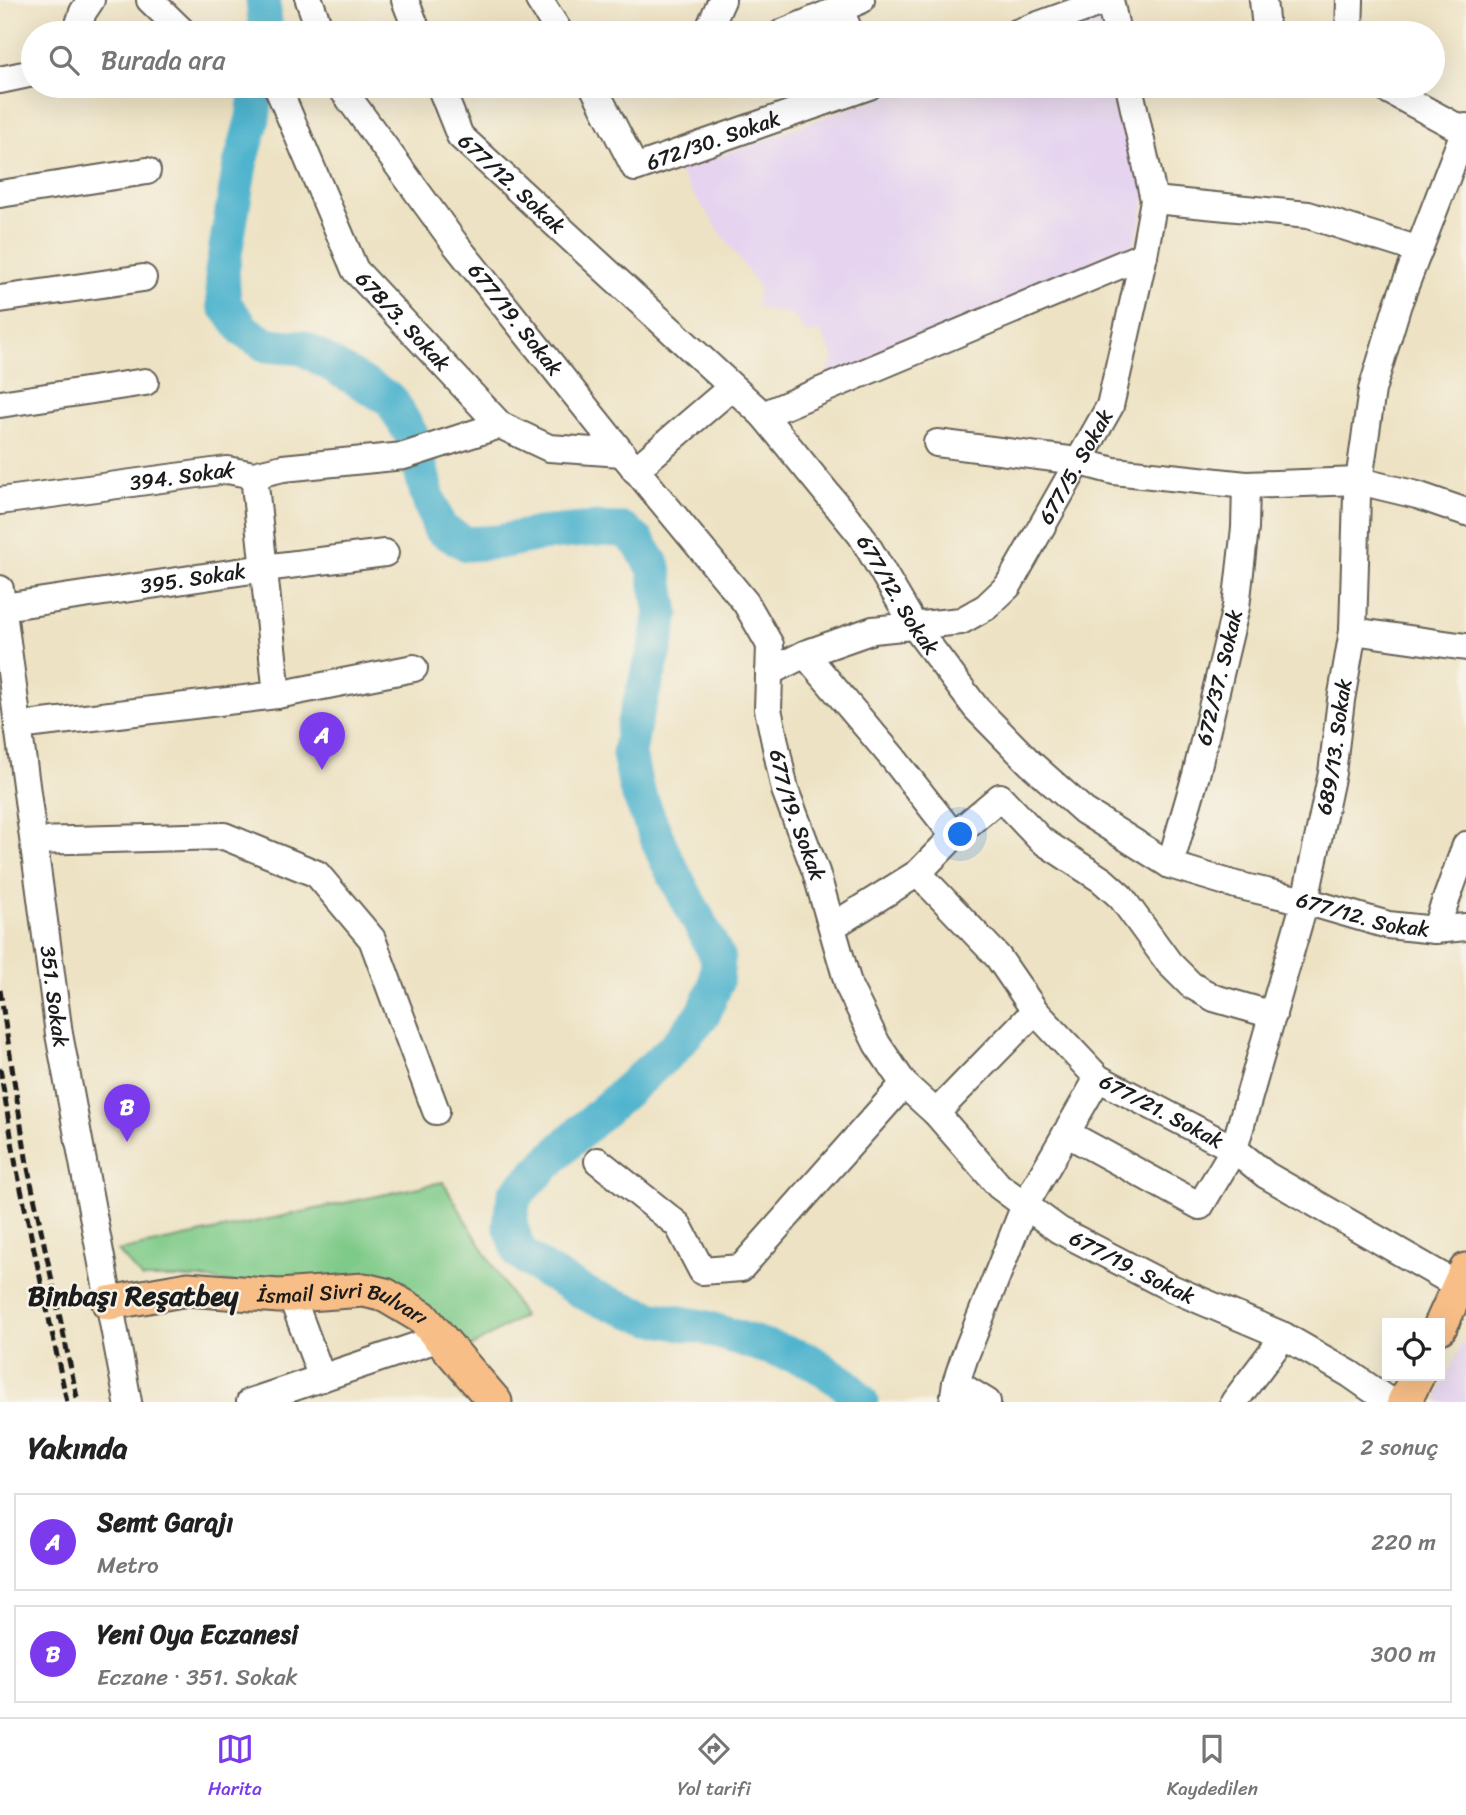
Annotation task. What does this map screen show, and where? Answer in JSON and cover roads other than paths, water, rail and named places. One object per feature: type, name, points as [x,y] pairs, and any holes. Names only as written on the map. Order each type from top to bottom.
[{"type":"main road","points":[[1444,1318],[1462,1278]]},
{"type":"main road","name":"İsmail Sivri Bulvarı","points":[[110,1303],[187,1289],[224,1294],[291,1295],[365,1290],[385,1295],[422,1317],[495,1402]]},
{"type":"main road","points":[[1404,1402],[1414,1381]]},
{"type":"street","points":[[80,21],[92,0]]},
{"type":"street","points":[[150,0],[172,21]]},
{"type":"street","points":[[309,0],[317,21]]},
{"type":"street","points":[[405,0],[413,21]]},
{"type":"street","points":[[539,0],[552,21]]},
{"type":"street","points":[[712,21],[722,0]]},
{"type":"street","points":[[1050,21],[1109,0],[1115,21]]},
{"type":"street","points":[[1349,21],[1350,0]]},
{"type":"street","points":[[827,21],[850,15]]},
{"type":"street","points":[[0,80],[21,76]]},
{"type":"street","name":"678/3. Sokak","points":[[282,98],[355,270],[500,425],[550,448],[629,461]]},
{"type":"street","name":"677/19. Sokak","points":[[349,98],[456,245],[746,603],[770,645],[768,709],[785,790],[816,872],[849,987],[877,1044],[904,1084],[936,1113],[999,1186],[1059,1230],[1171,1288],[1284,1336],[1350,1374],[1390,1402]]},
{"type":"street","name":"677/12. Sokak","points":[[445,98],[460,136],[763,415],[861,535],[915,627],[976,708],[1030,763],[1084,811],[1170,865],[1388,925],[1435,930],[1466,927]]},
{"type":"street","name":"672/30. Sokak","points":[[599,98],[635,168],[835,98]]},
{"type":"street","name":"677/5. Sokak","points":[[769,672],[805,654],[873,630],[961,621],[986,607],[1008,586],[1110,406],[1154,200],[1132,98]]},
{"type":"street","points":[[1404,98],[1465,130]]},
{"type":"street","name":"689/13. Sokak","points":[[1066,1133],[1200,1206],[1234,1149],[1305,901],[1332,772],[1340,700],[1353,631],[1359,481],[1372,390],[1398,303],[1465,130]]},
{"type":"street","points":[[0,194],[147,171]]},
{"type":"street","points":[[1154,200],[1308,215],[1419,250]]},
{"type":"street","points":[[763,415],[1144,255]]},
{"type":"street","points":[[0,299],[143,278]]},
{"type":"street","points":[[0,404],[145,382]]},
{"type":"street","points":[[629,461],[732,387]]},
{"type":"street","name":"394. Sokak","points":[[0,501],[227,470],[254,475],[283,468],[404,456],[500,425]]},
{"type":"street","points":[[937,443],[1077,461],[1114,471],[1246,485],[1359,481],[1464,504]]},
{"type":"street","points":[[254,475],[277,695]]},
{"type":"street","name":"672/37. Sokak","points":[[1170,865],[1196,775],[1236,607],[1245,528],[1246,485]]},
{"type":"street","name":"395. Sokak","points":[[1,598],[385,552]]},
{"type":"street","name":"351. Sokak","points":[[1,598],[59,1034],[128,1402]]},
{"type":"street","points":[[1353,631],[1466,647]]},
{"type":"street","points":[[805,654],[893,758],[954,836]]},
{"type":"street","points":[[18,726],[277,695],[414,668]]},
{"type":"street","points":[[833,926],[918,873],[954,836],[1000,797],[1041,840],[1102,880],[1121,897],[1169,964],[1191,985],[1214,998],[1273,1015]]},
{"type":"street","points":[[34,841],[224,836],[317,874],[372,939],[436,1111]]},
{"type":"street","points":[[1435,930],[1466,845]]},
{"type":"street","name":"677/21. Sokak","points":[[918,873],[998,957],[1035,1011],[1098,1078],[1234,1149],[1266,1175],[1462,1278]]},
{"type":"street","points":[[936,1113],[1035,1011]]},
{"type":"street","points":[[987,1402],[955,1393],[1025,1205],[1098,1078]]},
{"type":"street","points":[[598,1161],[678,1225],[702,1271],[741,1268],[904,1084]]},
{"type":"street","points":[[291,1295],[322,1378]]},
{"type":"street","points":[[1234,1402],[1284,1336]]},
{"type":"street","points":[[250,1402],[440,1338]]},
{"type":"waterway","points":[[263,0],[265,21]]},
{"type":"waterway","points":[[256,98],[240,165],[222,271],[224,304],[245,331],[266,345],[303,348],[391,400],[413,438],[427,494],[440,529],[467,544],[594,529],[624,530],[638,542],[654,567],[662,613],[655,650],[634,723],[629,754],[636,788],[665,857],[718,958],[716,983],[704,1013],[673,1049],[570,1141],[514,1196],[510,1225],[520,1253],[545,1271],[594,1298],[651,1318],[703,1327],[809,1360],[845,1384],[861,1402]]},
{"type":"railway","points":[[0,990],[27,1164],[78,1402]]},
{"type":"railway","points":[[0,1068],[16,1166],[67,1402]]},
{"type":"place","name":"Semt Garajı","points":[[322,770]]},
{"type":"place","name":"Yeni Oya Eczanesi","points":[[127,1142]]},
{"type":"district","name":"Binbaşı Reşatbey","points":[[133,1295]]}]
